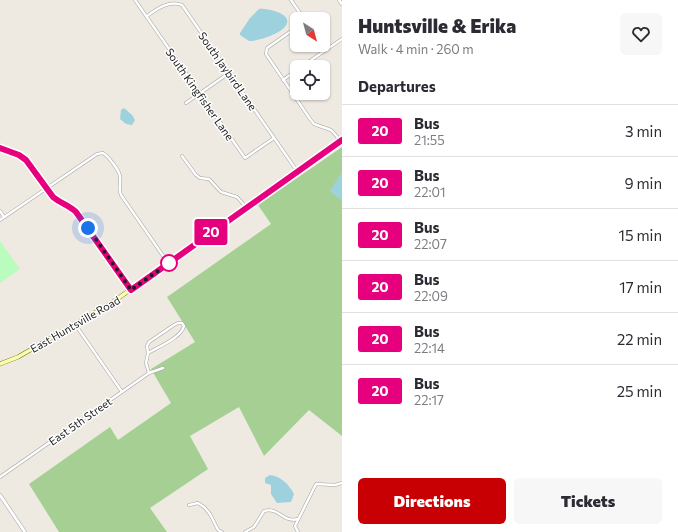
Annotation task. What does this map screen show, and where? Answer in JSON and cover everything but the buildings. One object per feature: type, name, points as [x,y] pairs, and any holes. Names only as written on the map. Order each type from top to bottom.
[{"type":"main road","name":"East Huntsville Road","points":[[0,364],[18,357],[110,304],[341,141]]},
{"type":"street","name":"South Kingfisher Lane","points":[[135,0],[245,158],[274,138]]},
{"type":"street","points":[[291,0],[299,12]]},
{"type":"street","points":[[339,0],[342,4]]},
{"type":"street","name":"South Jaybird Lane","points":[[147,16],[168,2],[180,3],[297,171]]},
{"type":"street","points":[[290,32],[270,46],[266,51],[267,57],[314,124],[331,130],[341,141]]},
{"type":"street","points":[[330,47],[342,39]]},
{"type":"street","points":[[311,60],[322,52]]},
{"type":"street","points":[[186,103],[229,73]]},
{"type":"street","points":[[282,80],[290,75]]},
{"type":"street","points":[[0,148],[19,155],[26,160],[57,201],[72,208],[76,212],[131,290]]},
{"type":"street","points":[[0,220],[97,154],[103,153],[107,156],[119,173],[121,195],[168,264]]},
{"type":"street","points":[[182,156],[196,175],[200,178],[209,179],[221,192],[237,196],[246,207]]},
{"type":"street","points":[[0,211],[4,217]]},
{"type":"street","points":[[148,353],[178,335],[183,331],[184,326],[178,323],[149,342],[147,346],[148,353],[146,363],[149,373]]},
{"type":"street","points":[[74,325],[77,327],[122,392]]},
{"type":"street","name":"East 5th Street","points":[[0,476],[149,373],[163,368]]},
{"type":"street","points":[[298,532],[295,526],[316,484],[335,485],[342,483]]},
{"type":"street","points":[[0,495],[23,531]]},
{"type":"street","points":[[189,505],[198,503],[204,507],[218,530],[222,532]]},
{"type":"street","points":[[245,532],[254,527],[264,511],[268,510],[277,512],[288,520],[299,518]]},
{"type":"green space","points":[[342,147],[342,436],[309,410],[264,456],[239,407],[190,436],[208,469],[150,508],[167,532],[59,532],[29,484],[110,427],[118,440],[171,403],[151,369],[195,342],[167,297],[271,224],[258,205]]},
{"type":"green space","points":[[0,241],[20,269],[0,283]]},
{"type":"water","points":[[259,9],[272,10],[285,16],[287,23],[285,27],[276,33],[258,40],[249,41],[240,35],[240,33],[250,18]]},
{"type":"water","points":[[124,108],[135,120],[132,125],[126,124],[120,119],[121,110]]},
{"type":"water","points":[[342,172],[342,201],[330,191]]},
{"type":"water","points":[[270,475],[281,479],[290,487],[294,494],[291,502],[277,503],[271,494],[271,485],[265,483],[265,478]]},
{"type":"bus line","name":"20","points":[[0,148],[23,157],[53,197],[76,212],[131,290],[230,218],[342,140]]},
{"type":"route","points":[[88,228],[131,290],[169,263]]}]
